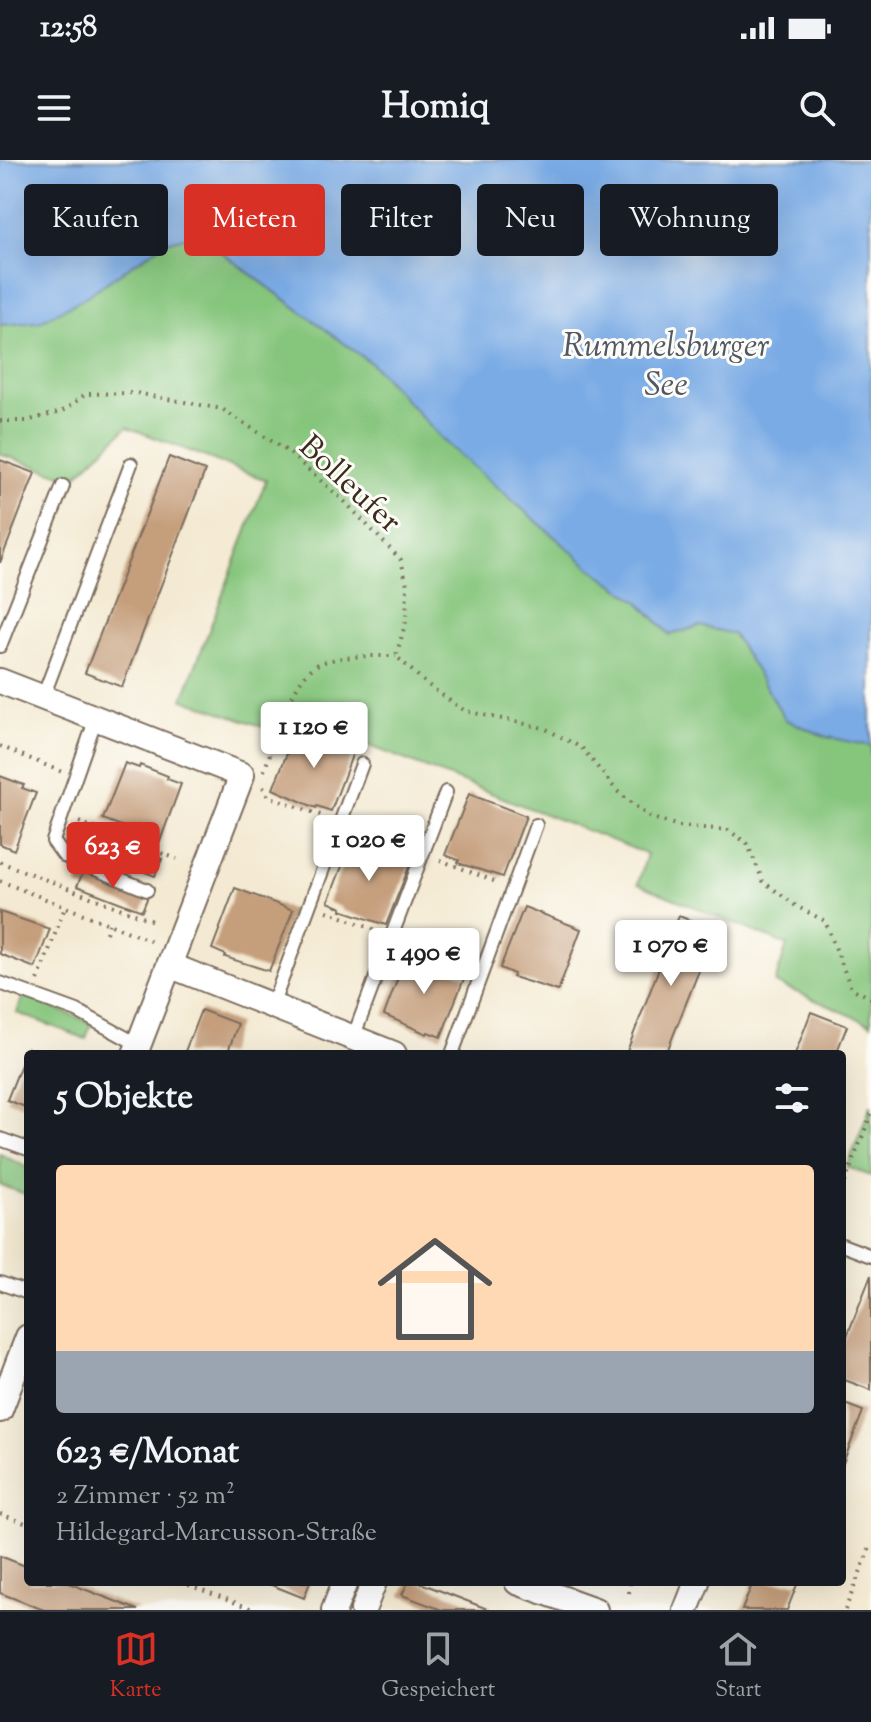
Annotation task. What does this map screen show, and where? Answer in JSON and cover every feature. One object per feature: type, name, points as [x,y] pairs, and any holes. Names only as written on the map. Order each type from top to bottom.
[{"type":"street","points":[[0,681],[242,775],[137,1049]]},
{"type":"street","points":[[172,958],[272,1006],[384,1050]]},
{"type":"street","points":[[0,1410],[19,1389],[24,1360]]},
{"type":"street","points":[[334,1610],[343,1586]]},
{"type":"street","points":[[363,1610],[372,1586]]},
{"type":"street","points":[[528,1586],[595,1610]]},
{"type":"street","points":[[686,1610],[695,1586]]},
{"type":"lane","points":[[43,697],[131,464]]},
{"type":"lane","points":[[0,646],[63,486]]},
{"type":"lane","points":[[96,718],[53,841],[64,856],[147,890]]},
{"type":"lane","points":[[272,1006],[362,764]]},
{"type":"lane","points":[[353,1038],[446,792]]},
{"type":"lane","points":[[453,1050],[536,825]]},
{"type":"lane","points":[[0,983],[77,1011],[137,1049]]},
{"type":"lane","points":[[0,1139],[24,1148]]},
{"type":"lane","points":[[846,1247],[871,1256]]},
{"type":"lane","points":[[0,1283],[24,1292]]},
{"type":"path","name":"Bolleufer","points":[[0,421],[26,421],[61,412],[86,394],[136,393],[222,409],[287,451],[344,501],[401,560],[407,585],[406,621],[396,656]]},
{"type":"path","points":[[339,822],[268,796],[260,782],[299,680],[318,664],[345,657],[396,656],[428,685],[465,711],[544,728],[582,748],[617,791],[649,817],[679,826],[728,830],[747,843],[763,881],[796,906],[825,921],[851,988],[871,998]]},
{"type":"path","points":[[0,746],[75,778]]},
{"type":"path","points":[[97,828],[177,859]]},
{"type":"path","points":[[424,854],[512,889]]},
{"type":"path","points":[[0,862],[153,921]]},
{"type":"path","points":[[0,881],[109,924],[172,958]]},
{"type":"path","points":[[309,904],[391,936]]},
{"type":"path","points":[[33,995],[65,907]]},
{"type":"path","points":[[106,933],[109,924]]},
{"type":"path","points":[[846,1180],[871,1114]]},
{"type":"path","points":[[0,1514],[24,1523]]},
{"type":"path","points":[[845,1610],[871,1545]]},
{"type":"path","points":[[192,1586],[255,1610]]},
{"type":"path","points":[[629,1593],[630,1586]]},
{"type":"green space","points":[[184,221],[184,256],[258,256],[719,609],[871,717],[871,1024],[775,983],[787,945],[638,884],[647,854],[293,716],[272,730],[183,699],[266,480],[127,427],[73,479],[0,454],[0,306],[109,256],[168,256],[168,229]]},
{"type":"green space","points":[[23,995],[91,1023],[86,1039],[17,1013]]},
{"type":"green space","points":[[871,1105],[871,1176],[847,1167]]},
{"type":"green space","points":[[0,1154],[24,1166],[24,1194],[0,1185]]},
{"type":"water","name":"Rummelsburger See","points":[[0,160],[871,160],[871,746],[827,737],[786,720],[733,634],[700,626],[670,635],[639,602],[592,569],[447,444],[372,364],[226,256],[325,256],[325,184],[184,184],[184,237],[168,241],[168,184],[24,184],[24,256],[145,256],[81,300],[39,322],[0,325]]},
{"type":"building","points":[[169,457],[205,471],[122,687],[85,673]]},
{"type":"building","points":[[0,460],[35,473],[0,563]]},
{"type":"building","points":[[297,728],[354,750],[331,811],[316,808],[273,789]]},
{"type":"building","points":[[125,763],[139,768],[140,765],[181,784],[160,841],[103,819]]},
{"type":"building","points":[[0,776],[36,793],[14,850],[0,844]]},
{"type":"building","points":[[469,794],[526,816],[503,877],[458,863],[459,860],[445,855]]},
{"type":"building","points":[[97,834],[162,859],[155,876],[90,851]]},
{"type":"building","points":[[352,841],[410,864],[386,925],[341,910],[328,902]]},
{"type":"building","points":[[84,870],[149,894],[142,911],[77,886]]},
{"type":"building","points":[[235,888],[293,910],[269,971],[225,957],[212,949]]},
{"type":"building","points":[[524,907],[581,929],[558,991],[513,977],[514,974],[500,968]]},
{"type":"building","points":[[0,912],[50,929],[35,968],[0,954]]},
{"type":"building","points":[[679,916],[715,930],[668,1050],[628,1050]]},
{"type":"building","points":[[407,954],[465,976],[441,1037],[384,1015]]},
{"type":"building","points":[[201,1010],[238,1024],[228,1050],[186,1050]]},
{"type":"building","points":[[811,1012],[847,1026],[838,1050],[797,1050]]},
{"type":"building","points":[[24,1057],[24,1106],[7,1100]]},
{"type":"building","points":[[871,1275],[871,1390],[846,1381],[846,1339]]},
{"type":"building","points":[[846,1405],[863,1411],[846,1456]]},
{"type":"building","points":[[0,1556],[24,1565],[24,1586],[76,1586],[138,1610],[44,1610],[0,1593]]},
{"type":"building","points":[[274,1586],[308,1586],[304,1598]]},
{"type":"building","points":[[406,1586],[428,1586],[490,1610],[442,1610],[402,1595]]},
{"type":"building","points":[[751,1586],[796,1586],[787,1610],[742,1610]]}]
